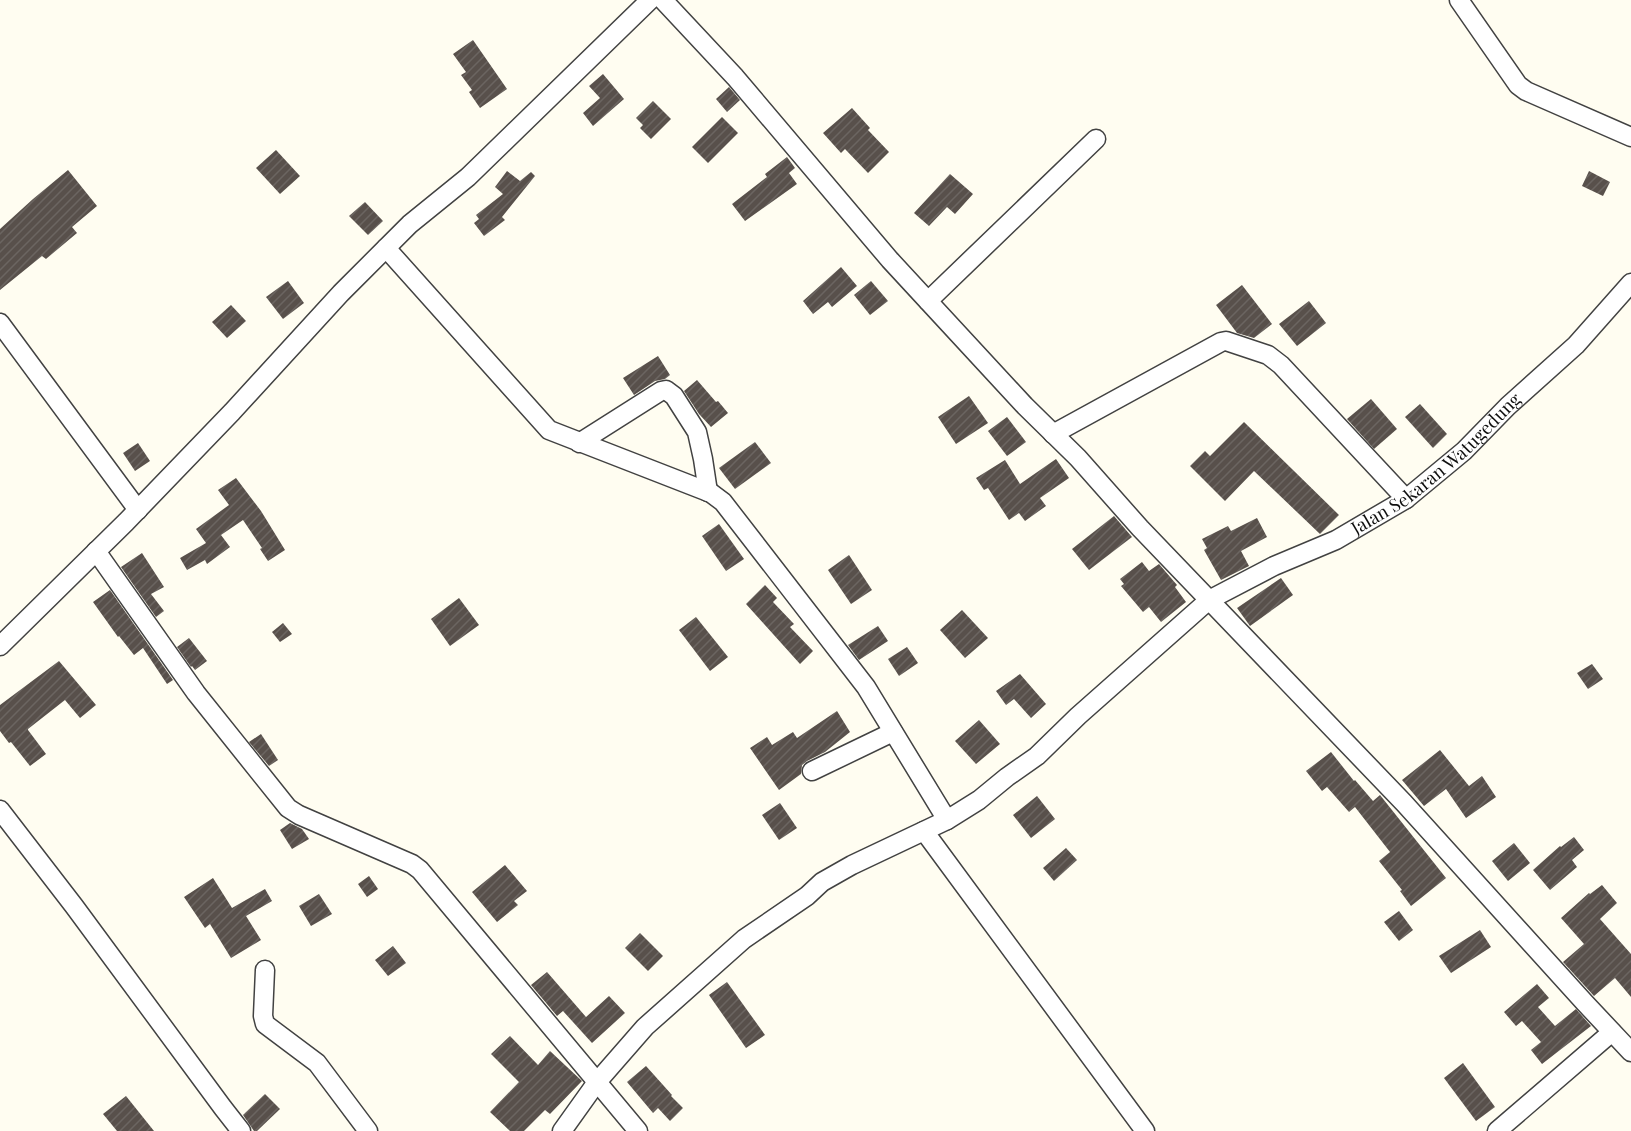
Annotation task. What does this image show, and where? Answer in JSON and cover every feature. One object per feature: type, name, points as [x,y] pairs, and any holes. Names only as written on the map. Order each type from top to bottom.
[{"type":"street","points":[[0,646],[138,510],[341,293],[410,224],[468,177],[650,0]]},
{"type":"street","points":[[663,0],[735,76],[890,260],[1024,406],[1078,458],[1140,528],[1404,803],[1631,1052]]},
{"type":"street","points":[[1459,0],[1518,85],[1526,91],[1631,137]]},
{"type":"street","points":[[928,301],[1096,138]]},
{"type":"street","points":[[386,248],[549,430],[708,492],[720,499],[866,687],[947,820]]},
{"type":"street","name":"Jalan Sekaran Watugedung","points":[[562,1131],[597,1082],[645,1027],[744,939],[807,896],[822,882],[852,865],[947,820],[979,800],[1037,756],[1078,716],[1209,600],[1274,566],[1336,540],[1406,499],[1464,451],[1508,406],[1576,345],[1631,283]]},
{"type":"street","points":[[0,323],[138,510]]},
{"type":"street","points":[[1053,434],[1226,341],[1268,355],[1281,365],[1406,499]]},
{"type":"street","points":[[579,443],[666,390],[674,396],[698,432],[708,492]]},
{"type":"street","points":[[96,551],[195,693],[288,808],[299,815],[412,864],[420,870],[638,1131]]},
{"type":"street","points":[[812,771],[892,732]]},
{"type":"street","points":[[0,810],[74,906],[222,1108],[242,1131]]},
{"type":"street","points":[[924,831],[1145,1131]]},
{"type":"street","points":[[265,970],[263,1016],[265,1024],[317,1063],[368,1131]]},
{"type":"street","points":[[1497,1131],[1612,1032]]},
{"type":"building","points":[[473,40],[507,89],[480,108],[469,92],[472,90],[461,75],[466,72],[453,54]]},
{"type":"building","points":[[603,74],[624,99],[593,126],[583,113],[600,98],[589,86]]},
{"type":"building","points":[[729,87],[740,100],[727,112],[716,99]]},
{"type":"building","points":[[653,101],[671,119],[651,139],[640,128],[643,125],[636,118]]},
{"type":"building","points":[[852,108],[870,128],[868,130],[889,152],[868,173],[845,149],[841,153],[823,133]]},
{"type":"building","points":[[722,117],[738,133],[708,163],[692,147]]},
{"type":"building","points":[[276,150],[300,176],[280,194],[256,168]]},
{"type":"building","points":[[787,157],[795,168],[789,173],[797,184],[745,221],[732,204],[767,177],[765,174]]},
{"type":"building","points":[[68,170],[97,206],[72,227],[77,233],[46,259],[42,256],[0,290],[0,229]]},
{"type":"building","points":[[507,171],[520,181],[531,172],[535,176],[502,217],[505,220],[484,236],[474,223],[479,219],[476,215],[503,194],[495,187]]},
{"type":"building","points":[[1589,171],[1610,182],[1603,196],[1582,186]]},
{"type":"building","points":[[950,174],[973,194],[955,214],[947,207],[929,226],[914,213]]},
{"type":"building","points":[[365,202],[383,221],[368,235],[349,216]]},
{"type":"building","points":[[841,267],[857,286],[832,307],[828,302],[813,314],[803,301]]},
{"type":"building","points":[[288,281],[304,303],[283,319],[266,297]]},
{"type":"building","points":[[871,281],[888,301],[870,315],[854,295]]},
{"type":"building","points":[[1242,285],[1272,324],[1254,338],[1237,333],[1216,305]]},
{"type":"building","points":[[1309,301],[1326,323],[1297,346],[1279,324]]},
{"type":"building","points":[[231,305],[246,321],[227,338],[212,322]]},
{"type":"building","points":[[658,356],[670,375],[665,379],[655,381],[634,395],[623,378]]},
{"type":"building","points":[[697,380],[728,413],[711,427],[699,414],[684,391]]},
{"type":"building","points":[[969,396],[988,423],[956,444],[938,417]]},
{"type":"building","points":[[1371,399],[1397,429],[1374,449],[1347,419]]},
{"type":"building","points":[[1420,404],[1447,434],[1433,448],[1405,417]]},
{"type":"building","points":[[1007,417],[1026,442],[1007,456],[988,431]]},
{"type":"building","points":[[1244,422],[1339,515],[1320,534],[1254,471],[1225,501],[1190,466],[1205,451],[1210,456]]},
{"type":"building","points":[[755,442],[771,463],[735,489],[719,468]]},
{"type":"building","points":[[138,443],[150,461],[135,471],[123,453]]},
{"type":"building","points":[[1056,459],[1069,478],[1040,498],[1046,506],[1025,521],[1019,513],[1009,520],[988,488],[984,490],[976,478],[1005,460],[1020,484]]},
{"type":"building","points":[[236,478],[261,511],[285,550],[268,561],[243,520],[221,535],[230,547],[207,564],[205,560],[187,570],[180,558],[206,543],[196,529],[229,505],[218,490]]},
{"type":"building","points":[[1114,516],[1132,537],[1089,570],[1072,549]]},
{"type":"building","points":[[1257,518],[1267,537],[1241,551],[1249,566],[1221,580],[1204,550],[1207,548],[1202,539],[1228,526],[1231,531]]},
{"type":"building","points":[[719,524],[744,559],[726,571],[702,536]]},
{"type":"building","points":[[142,553],[164,587],[151,594],[164,611],[156,617],[121,567]]},
{"type":"building","points":[[849,555],[872,590],[851,604],[828,570]]},
{"type":"building","points":[[1142,562],[1149,571],[1159,564],[1177,585],[1175,587],[1186,602],[1161,622],[1149,607],[1143,612],[1121,586],[1124,584],[1120,579]]},
{"type":"building","points":[[1281,578],[1293,595],[1250,626],[1237,608]]},
{"type":"building","points":[[765,585],[777,598],[773,602],[794,624],[790,627],[813,651],[800,664],[746,604]]},
{"type":"building","points":[[110,590],[173,680],[167,684],[143,648],[134,655],[93,602]]},
{"type":"building","points":[[459,598],[479,625],[450,646],[431,619]]},
{"type":"building","points":[[962,610],[988,638],[965,658],[940,630]]},
{"type":"building","points":[[696,617],[728,657],[710,671],[679,630]]},
{"type":"building","points":[[283,623],[292,634],[280,642],[272,632]]},
{"type":"building","points":[[878,626],[888,641],[859,660],[848,645]]},
{"type":"building","points":[[189,638],[207,661],[195,670],[177,647]]},
{"type":"building","points":[[907,647],[918,663],[899,676],[888,659]]},
{"type":"building","points":[[59,661],[96,705],[80,718],[65,700],[28,729],[46,754],[30,766],[0,731],[0,705]]},
{"type":"building","points":[[1592,664],[1603,679],[1588,689],[1577,673]]},
{"type":"building","points":[[1020,674],[1046,704],[1031,718],[1014,699],[1006,705],[996,691]]},
{"type":"building","points":[[837,711],[850,732],[825,752],[802,765],[801,774],[779,790],[750,748],[767,737],[772,745],[793,732],[797,738]]},
{"type":"building","points":[[979,720],[1000,744],[976,764],[955,741]]},
{"type":"building","points":[[261,734],[278,760],[269,766],[249,742]]},
{"type":"building","points":[[1440,750],[1469,786],[1482,776],[1496,797],[1466,818],[1446,789],[1424,806],[1402,780]]},
{"type":"building","points":[[1331,752],[1373,801],[1380,795],[1446,878],[1411,906],[1400,891],[1402,890],[1379,861],[1390,852],[1355,807],[1349,812],[1327,787],[1322,791],[1306,771]]},
{"type":"building","points":[[1037,796],[1055,819],[1031,838],[1013,815]]},
{"type":"building","points":[[780,803],[797,828],[779,840],[762,815]]},
{"type":"building","points":[[290,823],[302,829],[309,839],[292,849],[280,830]]},
{"type":"building","points":[[1574,837],[1584,850],[1572,860],[1577,867],[1550,890],[1533,870]]},
{"type":"building","points":[[1514,843],[1530,863],[1508,881],[1492,861]]},
{"type":"building","points":[[1066,848],[1077,860],[1054,881],[1043,868]]},
{"type":"building","points":[[505,865],[527,891],[514,901],[518,905],[497,922],[472,892]]},
{"type":"building","points":[[369,876],[378,889],[367,897],[358,884]]},
{"type":"building","points":[[213,878],[232,908],[265,889],[272,901],[246,916],[261,940],[231,958],[210,924],[205,928],[184,897]]},
{"type":"building","points":[[1602,885],[1617,903],[1600,919],[1631,954],[1631,997],[1615,978],[1594,996],[1563,962],[1584,944],[1561,918],[1589,893]]},
{"type":"building","points":[[319,894],[332,914],[311,926],[299,906]]},
{"type":"building","points":[[1399,911],[1413,930],[1399,941],[1384,922]]},
{"type":"building","points":[[1480,930],[1491,947],[1451,973],[1439,956]]},
{"type":"building","points":[[640,933],[663,956],[648,971],[625,948]]},
{"type":"building","points":[[393,946],[406,963],[388,976],[375,960]]},
{"type":"building","points":[[547,972],[586,1017],[609,996],[625,1013],[592,1043],[563,1011],[557,1016],[531,985]]},
{"type":"building","points":[[727,982],[765,1035],[746,1048],[709,995]]},
{"type":"building","points":[[1537,984],[1549,998],[1538,1007],[1555,1026],[1576,1009],[1591,1026],[1542,1064],[1531,1050],[1541,1042],[1522,1021],[1516,1026],[1504,1012]]},
{"type":"building","points":[[510,1036],[538,1065],[550,1051],[582,1081],[550,1114],[545,1110],[524,1131],[510,1131],[490,1112],[519,1082],[491,1054]]},
{"type":"building","points":[[1463,1063],[1495,1107],[1476,1121],[1444,1078]]},
{"type":"building","points":[[646,1066],[683,1108],[670,1121],[658,1108],[653,1113],[627,1082]]},
{"type":"building","points":[[265,1094],[280,1109],[257,1131],[254,1131],[243,1115]]},
{"type":"building","points":[[126,1096],[154,1131],[117,1131],[103,1114]]}]
